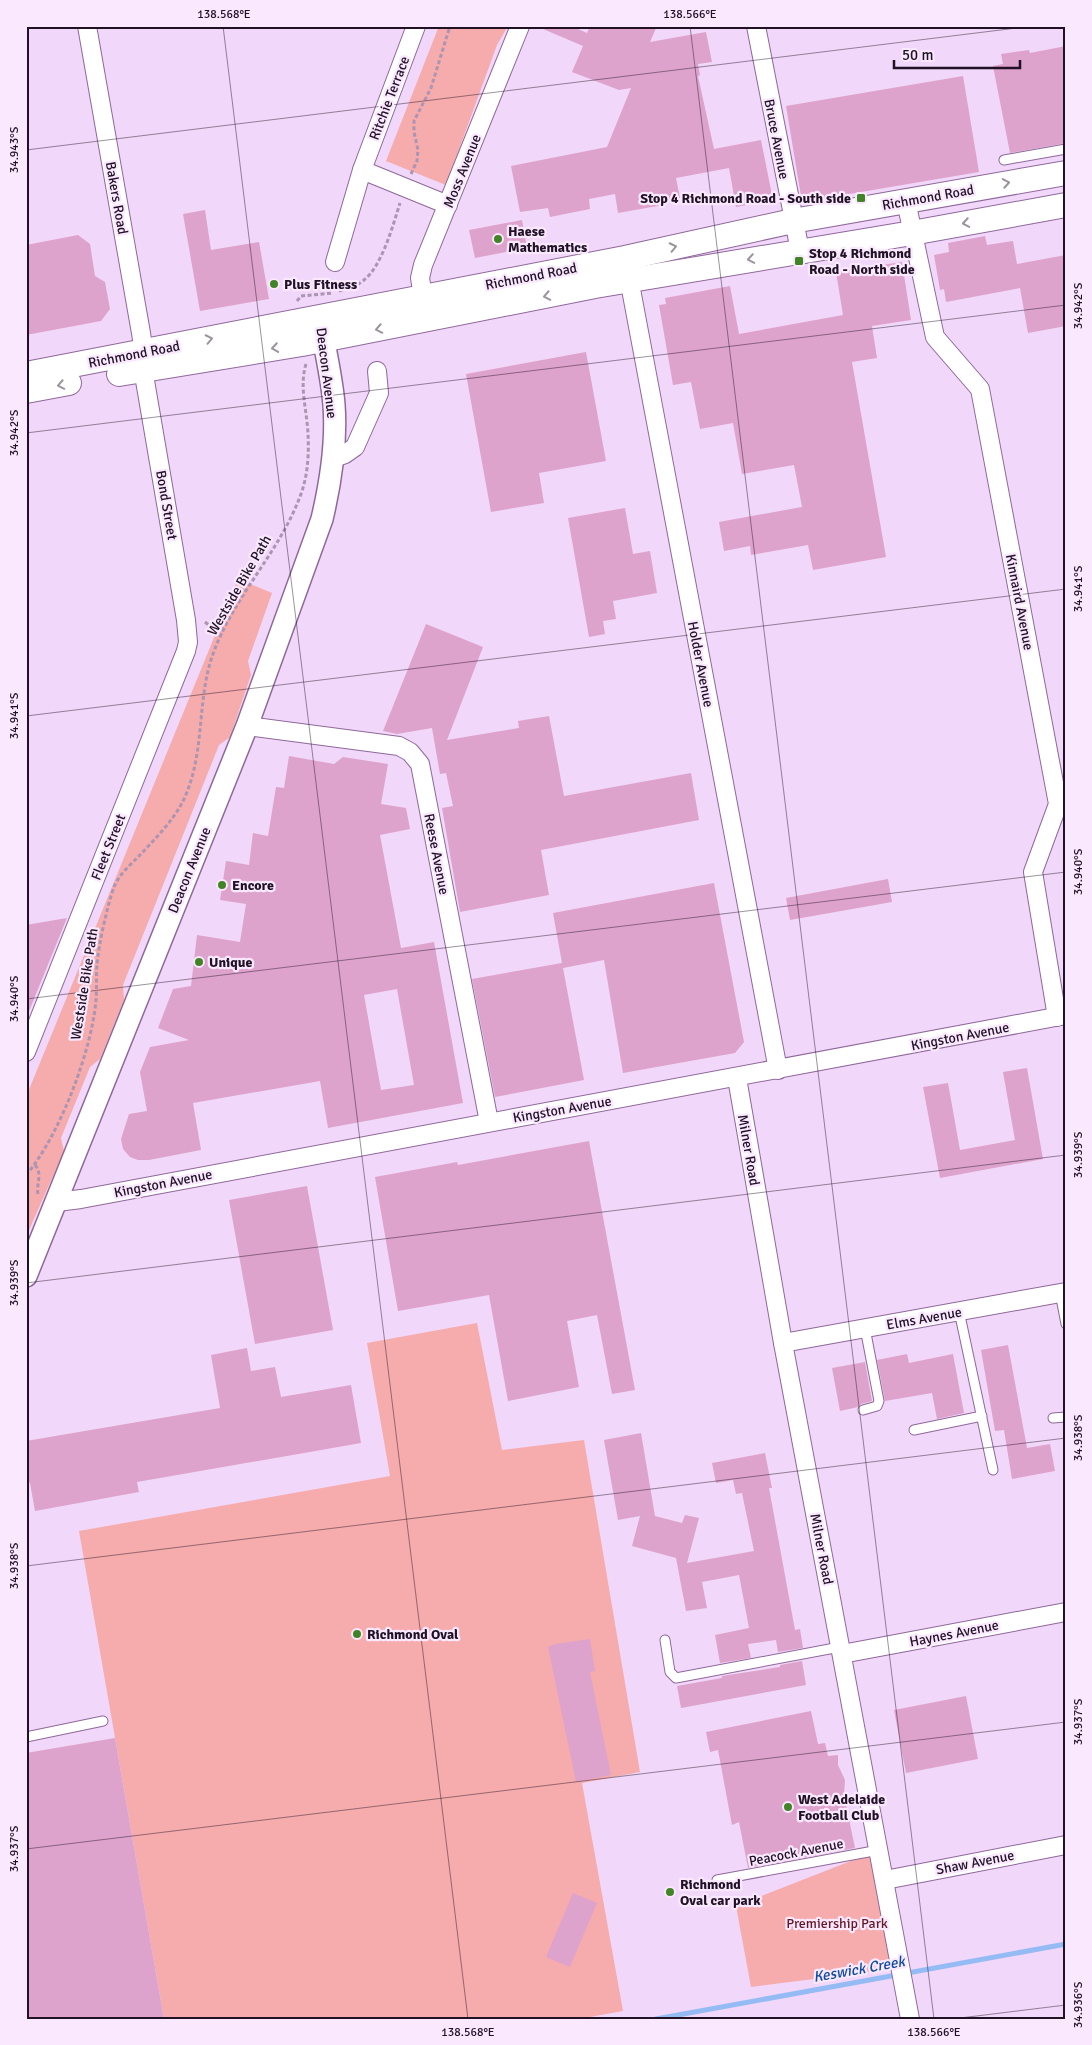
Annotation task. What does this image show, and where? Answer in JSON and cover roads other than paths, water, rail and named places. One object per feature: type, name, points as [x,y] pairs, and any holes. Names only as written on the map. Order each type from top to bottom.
[{"type":"main road","name":"Richmond Road","points":[[26,391],[143,361],[425,308],[625,258],[793,221],[1066,172]]},
{"type":"main road","name":"Richmond Road","points":[[425,308],[630,280],[1066,205]]},
{"type":"main road","name":"Richmond Road","points":[[26,374],[143,361]]},
{"type":"street","name":"Bakers Road","points":[[88,26],[143,361]]},
{"type":"street","name":"Ritchie Terrace","points":[[335,262],[362,170],[416,26]]},
{"type":"street","name":"Moss Avenue","points":[[425,308],[420,278],[423,265],[520,26]]},
{"type":"street","name":"Bruce Avenue","points":[[756,26],[800,251]]},
{"type":"street","points":[[362,170],[448,205]]},
{"type":"street","name":"Kinnaird Avenue","points":[[906,201],[935,337],[980,388],[1058,804],[1032,872],[1061,1016]]},
{"type":"street","name":"Holder Avenue","points":[[625,258],[778,1070]]},
{"type":"street","name":"Deacon Avenue","points":[[26,1276],[247,726],[322,519],[334,458],[334,405],[322,328]]},
{"type":"street","name":"Bond Street","points":[[143,361],[186,620],[188,642]]},
{"type":"street","points":[[334,458],[346,454],[355,447],[380,393],[377,371]]},
{"type":"street","name":"Fleet Street","points":[[26,1052],[188,642]]},
{"type":"street","name":"Reese Avenue","points":[[247,726],[399,746],[410,752],[420,764],[489,1122]]},
{"type":"street","name":"Kingston Avenue","points":[[57,1202],[737,1078],[1061,1016]]},
{"type":"street","name":"Milner Road","points":[[737,1078],[783,1343],[910,2019]]},
{"type":"street","name":"Elms Avenue","points":[[783,1343],[1063,1293]]},
{"type":"street","name":"Haynes Avenue","points":[[841,1650],[1066,1612]]},
{"type":"street","name":"Shaw Avenue","points":[[885,1880],[1066,1845]]},
{"type":"lane","points":[[1004,160],[1066,149]]},
{"type":"lane","points":[[1063,1293],[1066,1324]]},
{"type":"lane","points":[[959,1312],[993,1470]]},
{"type":"lane","points":[[863,1410],[878,1406],[880,1401],[865,1328]]},
{"type":"lane","points":[[914,1430],[982,1416]]},
{"type":"lane","points":[[1053,1418],[1066,1417]]},
{"type":"lane","points":[[665,1640],[670,1672],[676,1678],[841,1650]]},
{"type":"lane","points":[[26,1737],[103,1721]]},
{"type":"lane","name":"Peacock Avenue","points":[[717,1880],[879,1850]]},
{"type":"waterway","name":"Keswick Creek","points":[[656,2019],[1066,1944]]},
{"type":"place","name":"Stop 4 Richmond Road - South side","points":[[861,198]]},
{"type":"place","name":"Haese Mathematics","points":[[498,239]]},
{"type":"place","name":"Stop 4 Richmond Road - North side","points":[[799,261]]},
{"type":"place","name":"Plus Fitness","points":[[274,284]]},
{"type":"place","name":"Encore","points":[[222,885]]},
{"type":"place","name":"Unique","points":[[199,962]]},
{"type":"place","name":"Richmond Oval","points":[[357,1634]]},
{"type":"place","name":"West Adelaide Football Club","points":[[788,1807]]},
{"type":"place","name":"Richmond Oval car park","points":[[670,1892]]},
{"type":"park label","name":"Premiership Park","points":[[837,1923]]}]
